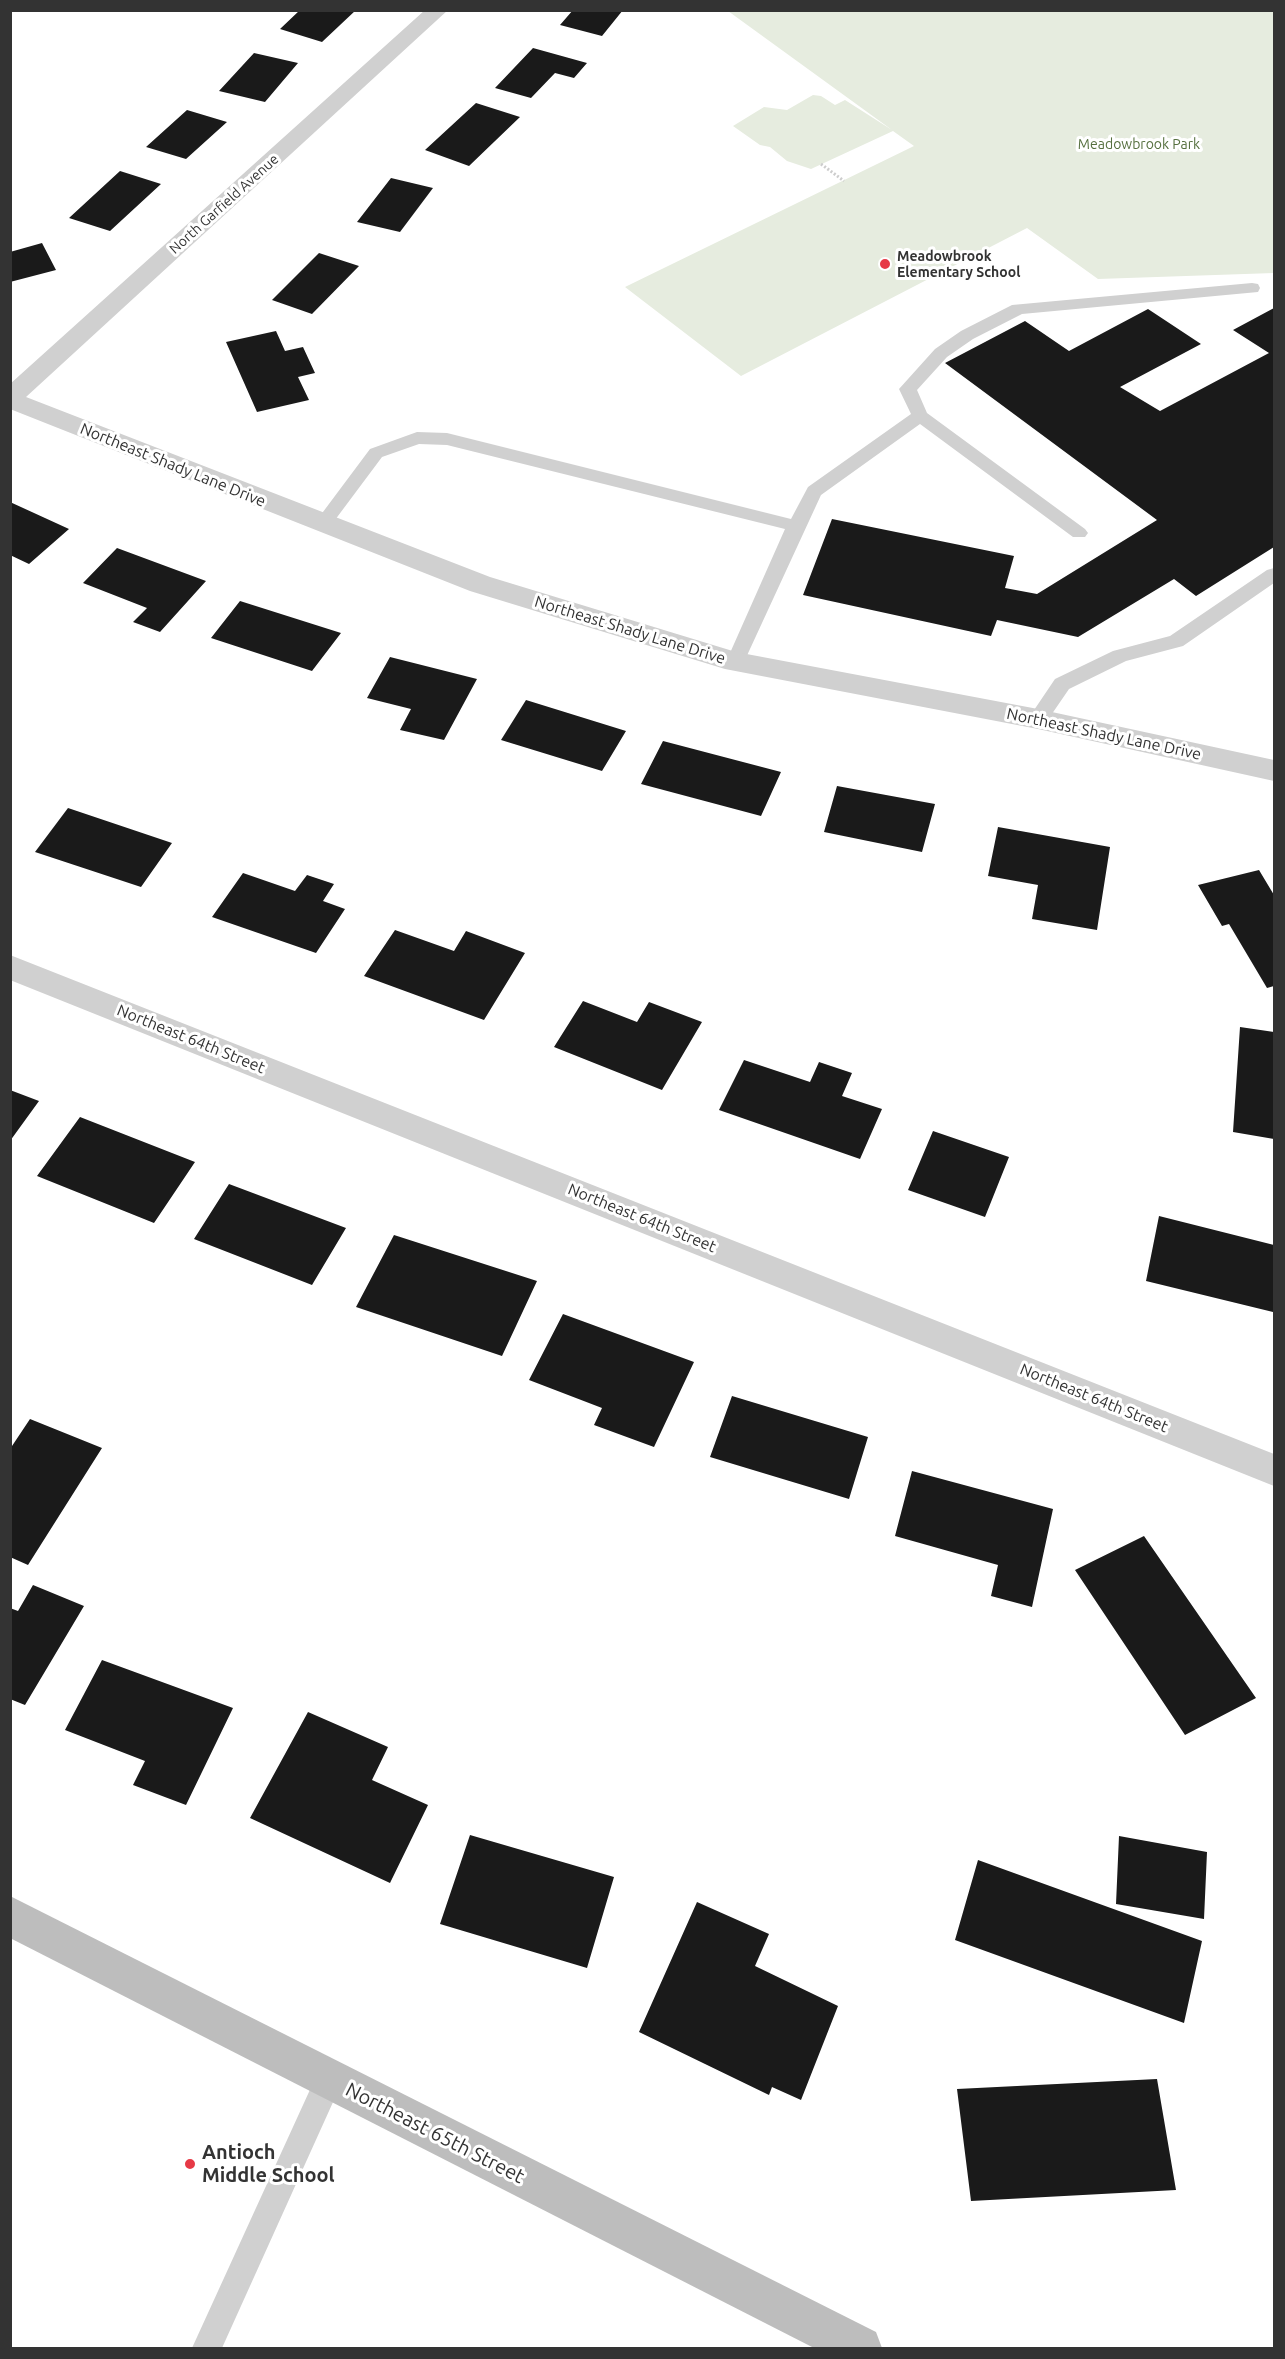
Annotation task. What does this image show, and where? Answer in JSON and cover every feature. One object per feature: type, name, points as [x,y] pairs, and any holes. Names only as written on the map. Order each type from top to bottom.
[{"type":"street","name":"North Garfield Avenue","points":[[10,399],[438,10]]},
{"type":"street","name":"Northeast Shady Lane Drive","points":[[10,399],[480,584],[735,662],[1038,719],[1275,771]]},
{"type":"street","name":"Northeast 64th Street","points":[[10,967],[1275,1470]]},
{"type":"street","name":"Northeast 65th Street","points":[[10,1916],[860,2349]]},
{"type":"lane","points":[[1078,532],[920,416],[908,389],[941,353],[967,335],[1018,309],[1252,288]]},
{"type":"lane","points":[[735,662],[814,491],[920,416]]},
{"type":"lane","points":[[323,524],[376,453],[417,438],[447,439],[796,526]]},
{"type":"lane","points":[[1038,719],[1062,684],[1120,656],[1176,641],[1275,574]]},
{"type":"lane","points":[[207,2349],[329,2080]]},
{"type":"path","points":[[821,164],[844,181]]},
{"type":"green space","name":"Meadowbrook Park","points":[[728,11],[1274,11],[1274,273],[1098,279],[1027,228],[741,376],[625,287],[914,146],[893,131],[811,169],[787,161],[770,147],[760,145],[733,126],[764,107],[787,110],[813,95],[821,96],[835,105],[845,100],[892,130]]},
{"type":"building","points":[[300,10],[356,10],[322,42],[280,29]]},
{"type":"building","points":[[573,10],[623,10],[602,36],[560,25]]},
{"type":"building","points":[[533,48],[587,63],[574,78],[555,73],[531,98],[495,88]]},
{"type":"building","points":[[254,53],[298,63],[265,102],[219,91]]},
{"type":"building","points":[[476,103],[520,117],[469,166],[425,150]]},
{"type":"building","points":[[187,110],[227,122],[186,159],[146,147]]},
{"type":"building","points":[[120,171],[161,184],[110,231],[69,218]]},
{"type":"building","points":[[391,178],[433,188],[400,232],[357,222]]},
{"type":"building","points":[[42,243],[56,270],[10,282],[10,252]]},
{"type":"building","points":[[319,253],[359,266],[312,314],[272,300]]},
{"type":"building","points":[[1274,308],[1274,547],[1196,596],[1174,579],[1078,637],[997,620],[991,636],[803,595],[832,519],[1014,556],[1005,588],[1037,594],[1157,520],[945,363],[1025,321],[1069,351],[1148,309],[1201,344],[1120,387],[1160,411],[1269,353],[1233,330]]},
{"type":"building","points":[[276,331],[285,351],[303,347],[315,373],[298,377],[309,400],[257,412],[226,342]]},
{"type":"building","points":[[10,502],[69,529],[29,564],[10,555]]},
{"type":"building","points":[[117,548],[206,581],[160,632],[133,622],[147,608],[83,583]]},
{"type":"building","points":[[240,601],[341,633],[312,671],[211,638]]},
{"type":"building","points":[[390,657],[477,679],[444,740],[400,730],[411,709],[367,698]]},
{"type":"building","points":[[526,700],[626,731],[602,771],[501,740]]},
{"type":"building","points":[[663,741],[781,772],[761,816],[641,784]]},
{"type":"building","points":[[837,786],[935,804],[922,852],[824,832]]},
{"type":"building","points":[[68,808],[172,843],[141,887],[35,852]]},
{"type":"building","points":[[998,827],[1110,847],[1097,930],[1032,919],[1038,885],[988,876]]},
{"type":"building","points":[[1259,870],[1274,895],[1274,986],[1267,988],[1229,924],[1222,926],[1198,885]]},
{"type":"building","points":[[243,873],[295,891],[307,875],[334,884],[323,901],[345,909],[316,953],[212,917]]},
{"type":"building","points":[[395,930],[454,951],[466,931],[525,953],[484,1020],[364,976]]},
{"type":"building","points":[[583,1001],[637,1022],[649,1002],[702,1022],[662,1090],[554,1047]]},
{"type":"building","points":[[1240,1027],[1274,1032],[1274,1139],[1233,1132]]},
{"type":"building","points":[[744,1060],[810,1082],[819,1062],[852,1073],[842,1096],[882,1109],[860,1159],[719,1110]]},
{"type":"building","points":[[10,1090],[39,1101],[10,1141]]},
{"type":"building","points":[[80,1117],[195,1162],[154,1223],[37,1176]]},
{"type":"building","points":[[933,1131],[1009,1157],[985,1217],[908,1190]]},
{"type":"building","points":[[229,1184],[346,1228],[312,1285],[194,1239]]},
{"type":"building","points":[[1159,1216],[1274,1245],[1273,1312],[1146,1281]]},
{"type":"building","points":[[394,1235],[537,1281],[502,1356],[356,1307]]},
{"type":"building","points":[[563,1314],[694,1362],[654,1447],[594,1425],[602,1408],[529,1380]]},
{"type":"building","points":[[732,1396],[868,1437],[849,1499],[710,1457]]},
{"type":"building","points":[[30,1419],[102,1448],[28,1565],[10,1557],[10,1449]]},
{"type":"building","points":[[912,1471],[1053,1509],[1032,1607],[991,1596],[998,1565],[895,1536]]},
{"type":"building","points":[[1144,1536],[1256,1698],[1185,1735],[1075,1570]]},
{"type":"building","points":[[33,1585],[84,1606],[25,1705],[10,1699],[10,1608],[18,1611]]},
{"type":"building","points":[[102,1660],[233,1708],[186,1805],[133,1785],[145,1761],[65,1730]]},
{"type":"building","points":[[308,1712],[388,1747],[372,1780],[428,1805],[390,1883],[250,1818]]},
{"type":"building","points":[[470,1835],[614,1877],[587,1968],[440,1924]]},
{"type":"building","points":[[1119,1836],[1207,1852],[1204,1919],[1116,1904]]},
{"type":"building","points":[[978,1860],[1202,1941],[1184,2023],[955,1940]]},
{"type":"building","points":[[697,1902],[769,1934],[755,1966],[838,2006],[801,2100],[772,2087],[769,2095],[639,2032]]},
{"type":"building","points":[[1157,2079],[1176,2190],[971,2201],[957,2089]]},
{"type":"place","name":"Meadowbrook Elementary School","points":[[885,264]]},
{"type":"place","name":"Antioch Middle School","points":[[190,2164]]}]
